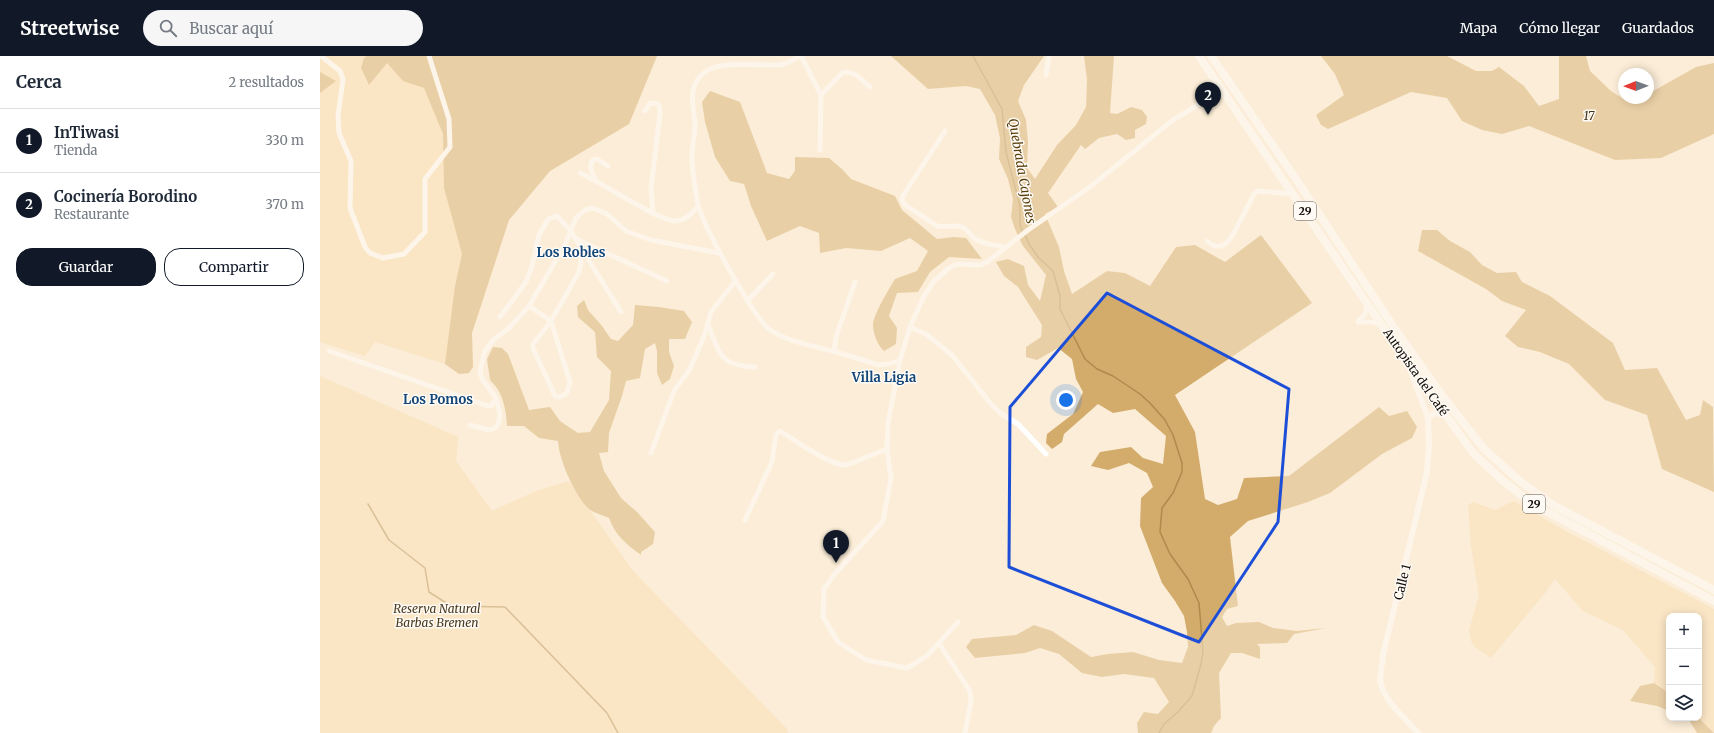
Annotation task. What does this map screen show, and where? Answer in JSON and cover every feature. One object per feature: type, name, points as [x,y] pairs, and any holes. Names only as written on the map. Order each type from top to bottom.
[{"type":"highway","name":"Autopista del Café","points":[[1199,56],[1383,327],[1473,453],[1502,480],[1531,503],[1714,601]]},
{"type":"highway","name":"Autopista del Café","points":[[1211,56],[1296,179],[1394,326],[1444,398],[1484,450],[1521,482],[1555,506],[1714,590]]},
{"type":"street","points":[[321,56],[340,70],[343,79],[338,116],[339,133],[352,161],[350,208],[365,247],[370,253],[383,258],[404,254],[425,232],[425,179],[450,147],[449,119],[429,56]]},
{"type":"street","points":[[820,150],[821,95],[801,56],[779,65],[734,65],[713,68],[704,73],[697,81],[692,93],[691,103],[695,128],[692,156],[698,206],[719,252],[748,300],[768,328],[786,339],[878,365],[890,364],[900,360]]},
{"type":"street","points":[[1046,75],[1049,56]]},
{"type":"street","points":[[821,95],[842,73],[846,71],[853,73],[870,87]]},
{"type":"street","points":[[958,622],[940,645],[927,656],[907,668],[866,660],[838,642],[823,617],[824,589],[853,553],[883,521],[891,478],[887,450],[888,423],[900,360],[910,327],[924,296],[934,281],[949,268],[957,264],[980,265],[987,262],[1028,230],[1090,188],[1173,120],[1222,90]]},
{"type":"street","points":[[645,111],[649,104],[655,103],[659,106],[660,114],[651,188],[653,213]]},
{"type":"street","points":[[945,131],[904,194],[902,199],[904,204],[937,226],[956,226],[963,228],[974,238],[983,243],[1004,248]]},
{"type":"street","points":[[596,180],[590,164],[593,160],[597,159],[608,166]]},
{"type":"street","points":[[580,173],[596,180],[668,220],[682,220],[694,212],[698,206]]},
{"type":"street","points":[[1207,241],[1212,245],[1217,246],[1225,244],[1232,239],[1254,194],[1258,191],[1293,194]]},
{"type":"street","points":[[470,425],[483,430],[495,428],[498,425],[500,414],[496,398],[482,379],[480,371],[481,362],[485,351],[493,340],[509,328],[529,306],[565,245],[576,218],[586,210],[592,208],[607,214],[626,231],[651,240],[719,252]]},
{"type":"street","points":[[500,317],[526,282],[532,266],[539,234],[548,219],[557,216],[570,230],[621,312]]},
{"type":"street","points":[[576,239],[667,282]]},
{"type":"street","points":[[529,306],[551,321],[570,382],[567,393],[560,397],[555,396],[551,389],[533,348],[533,344],[551,321],[579,272],[581,249]]},
{"type":"street","points":[[748,300],[773,274]]},
{"type":"street","points":[[652,453],[674,391],[690,369],[708,325],[711,312],[736,280]]},
{"type":"street","points":[[834,352],[836,337],[855,282]]},
{"type":"street","points":[[1367,302],[1366,311],[1358,322],[1372,322],[1383,327]]},
{"type":"street","points":[[708,325],[721,354],[727,362],[739,366],[755,366]]},
{"type":"street","points":[[910,327],[927,335],[953,356],[990,403],[1000,413],[1018,424],[1046,454]]},
{"type":"street","points":[[329,351],[488,406],[491,406],[496,398]]},
{"type":"street","name":"Calle 1","points":[[1408,362],[1428,418],[1429,444],[1427,472],[1383,655],[1380,675],[1383,691],[1387,699],[1418,733]]},
{"type":"street","points":[[1428,418],[1430,415],[1435,413],[1440,413],[1448,418]]},
{"type":"street","points":[[745,520],[772,462],[776,435],[780,431],[820,456],[841,466],[887,450]]},
{"type":"street","points":[[940,645],[970,691],[972,702],[965,733]]},
{"type":"highlighted area","points":[[1107,293],[1289,389],[1278,522],[1199,642],[1009,567],[1010,407]]},
{"type":"green space","points":[[320,56],[657,56],[629,124],[550,171],[509,220],[472,333],[473,367],[469,373],[459,374],[445,364],[375,342],[365,356],[320,342]]},
{"type":"green space","points":[[367,56],[657,56],[629,124],[550,171],[509,220],[472,333],[473,367],[469,373],[459,374],[445,364],[455,286],[462,254],[444,188],[443,134],[424,88],[403,81],[387,63],[369,85],[361,68],[364,58]]},
{"type":"green space","points":[[891,56],[1044,56],[1024,85],[1018,101],[1026,120],[1028,142],[1027,168],[1035,179],[1057,145],[1076,125],[1086,107],[1087,80],[1084,56],[1114,56],[1110,113],[1117,114],[1131,107],[1142,110],[1147,117],[1146,124],[1135,130],[1135,138],[1126,140],[1117,134],[1099,138],[1085,149],[1081,145],[1048,193],[1058,207],[1045,214],[1059,247],[1064,271],[1072,294],[1107,271],[1125,273],[1150,286],[1176,247],[1195,245],[1225,262],[1261,235],[1312,303],[1175,395],[1195,432],[1205,499],[1218,505],[1237,499],[1244,478],[1289,476],[1379,407],[1389,416],[1407,411],[1417,427],[1412,438],[1382,454],[1330,493],[1308,502],[1248,521],[1230,537],[1238,606],[1227,609],[1222,617],[1227,626],[1236,623],[1259,622],[1273,628],[1297,631],[1326,628],[1294,634],[1287,643],[1257,644],[1260,647],[1260,659],[1242,653],[1231,653],[1219,673],[1221,718],[1214,726],[1211,733],[1138,733],[1137,723],[1144,712],[1158,714],[1169,702],[1154,678],[1124,674],[1102,677],[1082,673],[1059,654],[1040,648],[1025,653],[975,658],[966,647],[972,639],[1016,635],[1034,625],[1052,631],[1091,657],[1133,652],[1159,660],[1182,663],[1188,647],[1184,616],[1162,583],[1140,526],[1141,498],[1153,487],[1147,473],[1129,463],[1108,470],[1091,466],[1100,452],[1131,447],[1143,458],[1163,464],[1166,436],[1135,409],[1113,413],[1098,404],[1064,434],[1062,442],[1052,449],[1046,443],[1047,434],[1073,414],[1083,392],[1076,379],[1072,359],[1058,348],[1037,360],[1026,357],[1026,347],[1041,337],[1042,325],[1018,287],[1004,276],[996,262],[1008,259],[1024,266],[1028,285],[1040,301],[1046,275],[1023,246],[1011,217],[1013,199],[1008,179],[999,159],[1000,138],[995,115],[980,89],[966,86],[928,89]]},
{"type":"green space","name":"17","points":[[1321,56],[1447,56],[1476,71],[1492,71],[1499,67],[1524,86],[1539,106],[1559,99],[1559,56],[1586,56],[1590,71],[1611,91],[1618,96],[1618,104],[1654,104],[1654,91],[1696,67],[1714,63],[1714,134],[1661,158],[1615,160],[1529,126],[1502,134],[1482,130],[1462,121],[1447,98],[1411,92],[1328,129],[1321,125],[1316,115],[1344,95],[1335,74]]},
{"type":"green space","points":[[320,72],[336,81],[320,93]]},
{"type":"green space","points":[[710,91],[740,102],[767,173],[789,179],[795,171],[795,157],[829,158],[851,179],[895,196],[902,210],[937,239],[954,237],[966,238],[982,259],[949,257],[930,272],[918,292],[897,293],[889,316],[897,328],[896,344],[884,351],[878,343],[874,332],[873,325],[876,315],[895,279],[917,271],[928,251],[910,238],[881,251],[846,248],[820,253],[819,233],[800,226],[767,241],[751,206],[744,184],[730,181],[715,157],[705,122],[702,102]]},
{"type":"green space","points":[[1422,230],[1437,230],[1450,241],[1470,252],[1482,265],[1497,273],[1516,272],[1522,282],[1550,296],[1613,343],[1625,370],[1657,368],[1686,420],[1700,415],[1703,400],[1713,407],[1714,492],[1662,469],[1647,415],[1605,400],[1569,364],[1540,352],[1518,347],[1505,336],[1526,310],[1502,301],[1486,289],[1418,251]]},
{"type":"green space","points":[[584,300],[588,310],[611,339],[618,341],[633,325],[635,305],[684,311],[692,322],[685,339],[669,339],[669,352],[674,366],[670,379],[662,385],[657,373],[657,351],[655,343],[645,349],[640,378],[626,381],[609,433],[608,452],[599,453],[604,471],[621,498],[637,512],[655,532],[653,544],[641,552],[641,555],[622,539],[614,529],[609,518],[589,509],[578,496],[561,458],[558,441],[539,438],[524,426],[507,426],[506,413],[501,395],[490,380],[487,359],[493,347],[502,348],[508,354],[529,410],[550,407],[560,421],[578,433],[590,432],[609,400],[611,371],[597,357],[595,332],[578,317],[577,306]]},
{"type":"green space","name":"Reserva Natural Barbas Bremen","points":[[320,376],[458,437],[456,461],[492,511],[536,491],[569,481],[634,572],[786,728],[788,733],[320,733]]},
{"type":"green space","points":[[1514,501],[1562,529],[1714,609],[1714,733],[1702,721],[1702,613],[1666,613],[1666,691],[1654,683],[1655,667],[1623,630],[1583,611],[1555,579],[1491,658],[1475,647],[1471,641],[1469,630],[1479,596],[1471,546],[1468,505],[1473,502],[1495,510]]},
{"type":"green space","points":[[1654,683],[1666,691],[1666,710],[1657,706],[1630,701],[1640,686]]},
{"type":"green space","points":[[1690,721],[1702,721],[1714,733],[1697,733]]},
{"type":"waterway","name":"Quebrada Cajones","points":[[973,56],[1002,109],[1006,152],[1020,206],[1020,225],[1023,232]]},
{"type":"waterway","name":"Quebrada Cajones","points":[[1025,235],[1038,257],[1053,271],[1060,296],[1060,309],[1085,359],[1097,369],[1113,376],[1140,394],[1150,403],[1165,420],[1173,435],[1182,463],[1182,472],[1173,493],[1162,508],[1160,532],[1170,554],[1188,579],[1199,603],[1203,652],[1192,696],[1178,712],[1164,724],[1159,733]]},
{"type":"waterway","points":[[368,504],[389,540],[425,568],[429,592],[451,606],[505,607],[607,713],[618,733]]},
{"type":"place","name":"Cocinería Borodino","points":[[1208,115]]},
{"type":"place","name":"InTiwasi","points":[[836,563]]},
{"type":"district","name":"Los Robles","points":[[571,252]]},
{"type":"district","name":"Villa Ligia","points":[[884,377]]},
{"type":"district","name":"Los Pomos","points":[[438,399]]}]
